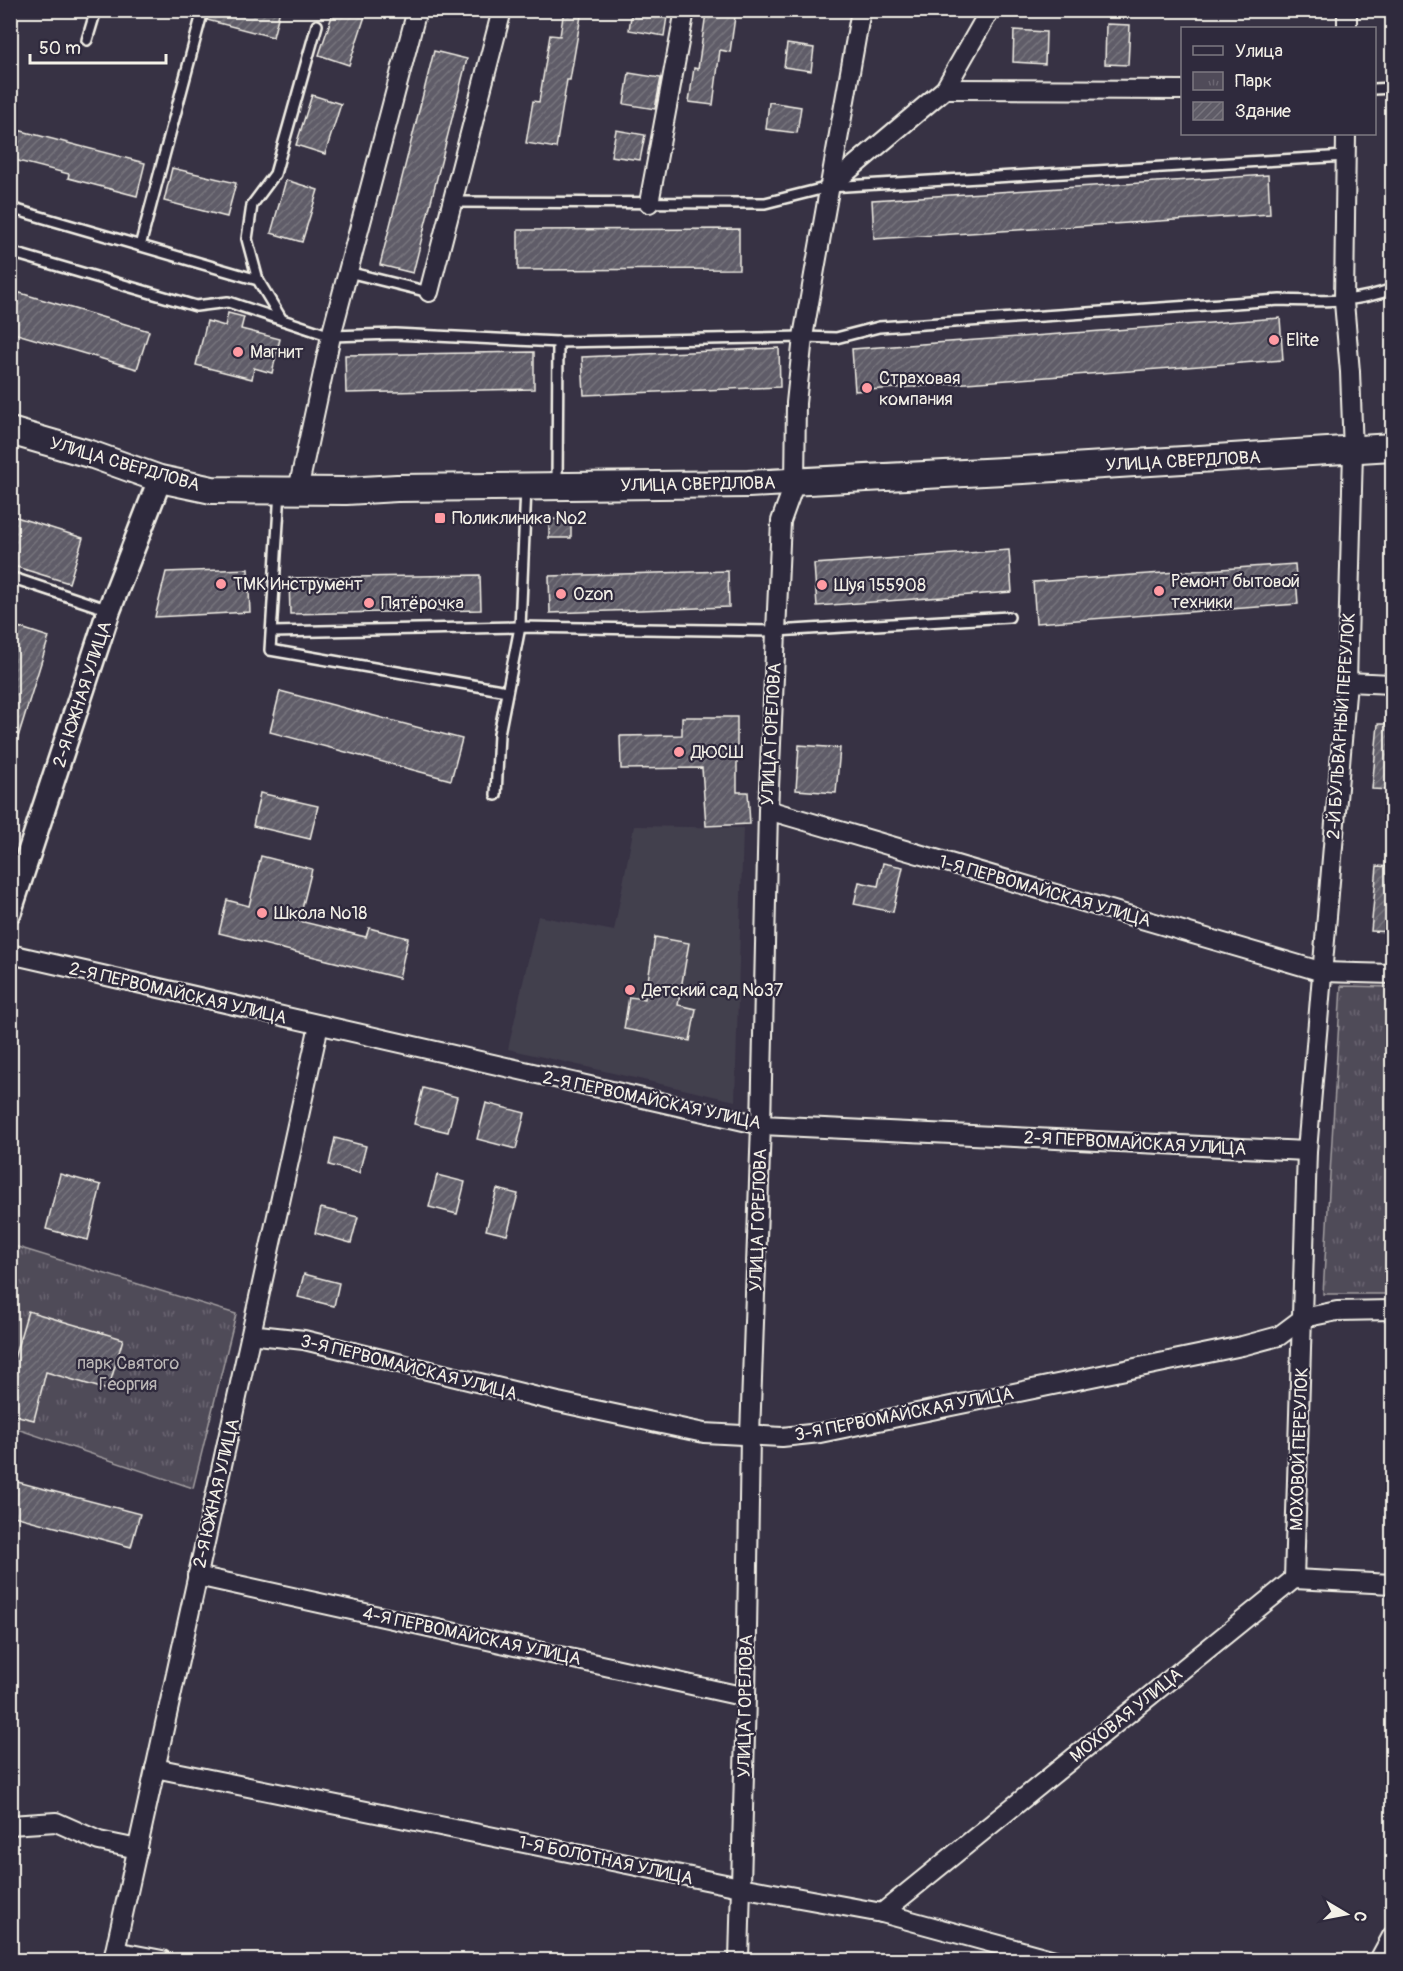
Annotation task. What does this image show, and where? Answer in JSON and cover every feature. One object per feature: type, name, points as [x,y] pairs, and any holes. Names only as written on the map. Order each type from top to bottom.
[{"type":"main road","name":"УЛИЦА СВЕРДЛОВА","points":[[10,430],[160,478],[212,490],[346,491],[397,488],[748,484],[1392,447]]},
{"type":"street","points":[[289,490],[417,10]]},
{"type":"street","points":[[649,203],[685,10]]},
{"type":"street","name":"УЛИЦА ГОРЕЛОВА","points":[[738,1960],[768,810],[781,521],[795,482],[796,403],[803,337],[861,10]]},
{"type":"street","points":[[829,187],[945,89],[990,10]]},
{"type":"street","points":[[1347,10],[1347,27]]},
{"type":"street","points":[[429,292],[500,11]]},
{"type":"street","points":[[945,89],[1181,90]]},
{"type":"street","name":"2-Й БУЛЬВАРНЫЙ ПЕРЕУЛОК","points":[[1303,1318],[1307,1151],[1347,682],[1353,451],[1344,302],[1346,135]]},
{"type":"street","name":"2-Я ЮЖНАЯ УЛИЦА","points":[[10,911],[109,610],[160,478]]},
{"type":"street","points":[[1347,682],[1392,684]]},
{"type":"street","name":"1-Я ПЕРВОМАЙСКАЯ УЛИЦА","points":[[768,810],[1323,972],[1392,974]]},
{"type":"street","name":"2-Я ПЕРВОМАЙСКАЯ УЛИЦА","points":[[10,954],[761,1125],[1307,1151]]},
{"type":"street","name":"2-Я ЮЖНАЯ УЛИЦА","points":[[114,1956],[319,1025]]},
{"type":"street","points":[[1303,1318],[1337,1311],[1392,1310]]},
{"type":"street","name":"3-Я ПЕРВОМАЙСКАЯ УЛИЦА","points":[[253,1330],[258,1335],[304,1340],[569,1405],[704,1433],[782,1437],[820,1432],[1230,1348],[1279,1336],[1303,1318]]},
{"type":"street","name":"МОХОВОЙ ПЕРЕУЛОК","points":[[1294,1579],[1303,1318]]},
{"type":"street","name":"4-Я ПЕРВОМАЙСКАЯ УЛИЦА","points":[[197,1576],[746,1697]]},
{"type":"street","points":[[1294,1579],[1392,1584]]},
{"type":"street","name":"МОХОВАЯ УЛИЦА","points":[[882,1913],[1294,1579]]},
{"type":"street","name":"1-Я БОЛОТНАЯ УЛИЦА","points":[[155,1768],[740,1887],[882,1913],[1055,1960]]},
{"type":"street","points":[[10,1825],[56,1822],[99,1841],[138,1849]]},
{"type":"street","points":[[1379,1960],[1392,1936]]},
{"type":"street","points":[[114,1956],[162,1960]]},
{"type":"lane","points":[[87,40],[96,10]]},
{"type":"lane","points":[[140,246],[203,10]]},
{"type":"lane","points":[[282,320],[258,280],[247,239],[252,205],[275,174],[317,25]]},
{"type":"lane","points":[[1376,89],[1392,88]]},
{"type":"lane","points":[[452,202],[765,203],[829,187],[1346,156]]},
{"type":"lane","points":[[10,208],[258,280]]},
{"type":"lane","points":[[10,252],[196,306],[228,302],[331,336],[394,334],[558,342],[836,338],[879,327],[1280,300],[1344,302],[1374,296],[1392,289]]},
{"type":"lane","points":[[348,272],[429,292]]},
{"type":"lane","points":[[557,486],[558,342]]},
{"type":"lane","points":[[495,795],[499,734],[520,627],[526,486]]},
{"type":"lane","points":[[289,490],[270,650],[507,691]]},
{"type":"lane","points":[[12,580],[109,610]]},
{"type":"lane","points":[[272,632],[520,627],[776,631],[1009,617]]},
{"type":"shaded area","name":"Детский сад №37","points":[[634,826],[743,828],[735,1101],[508,1049],[538,916],[614,931]]},
{"type":"green space","points":[[1341,986],[1392,987],[1392,1294],[1323,1294]]},
{"type":"green space","name":"парк Святого Георгия","points":[[11,1245],[236,1314],[193,1488],[11,1427]]},
{"type":"building","points":[[210,10],[280,10],[273,37],[207,20]]},
{"type":"building","points":[[334,10],[367,10],[349,65],[319,55]]},
{"type":"building","points":[[564,10],[582,10],[556,148],[526,143],[533,101],[539,102],[550,35],[560,36]]},
{"type":"building","points":[[632,10],[668,10],[664,36],[629,30]]},
{"type":"building","points":[[706,13],[735,17],[730,52],[720,50],[713,105],[689,102],[694,68],[698,69]]},
{"type":"building","points":[[1106,24],[1130,25],[1128,65],[1105,64]]},
{"type":"building","points":[[1014,30],[1046,32],[1045,64],[1013,62]]},
{"type":"building","points":[[787,44],[814,48],[811,71],[784,67]]},
{"type":"building","points":[[434,51],[467,59],[413,273],[380,265]]},
{"type":"building","points":[[629,73],[661,78],[655,109],[624,104]]},
{"type":"building","points":[[312,95],[341,104],[325,154],[296,145]]},
{"type":"building","points":[[769,102],[801,107],[797,133],[766,129]]},
{"type":"building","points":[[10,128],[145,163],[137,196],[68,178],[69,174],[10,159]]},
{"type":"building","points":[[616,130],[645,135],[640,160],[611,156]]},
{"type":"building","points":[[172,168],[236,183],[227,217],[164,201]]},
{"type":"building","points":[[1268,175],[1270,214],[874,239],[872,200]]},
{"type":"building","points":[[286,180],[318,190],[302,242],[271,233]]},
{"type":"building","points":[[739,229],[739,269],[518,270],[518,230]]},
{"type":"building","points":[[10,290],[149,331],[137,369],[10,332]]},
{"type":"building","name":"Магнит","points":[[228,313],[244,317],[241,329],[280,339],[272,373],[254,368],[252,379],[196,365],[207,321],[225,326]]},
{"type":"building","points":[[1280,318],[1283,360],[855,391],[852,349]]},
{"type":"building","points":[[779,348],[780,387],[584,395],[582,357]]},
{"type":"building","points":[[534,352],[534,389],[346,393],[345,355]]},
{"type":"building","points":[[10,515],[83,538],[69,583],[10,565]]},
{"type":"building","points":[[549,519],[571,520],[571,538],[549,538]]},
{"type":"building","points":[[1009,550],[1012,592],[817,606],[814,564]]},
{"type":"building","points":[[1295,564],[1298,604],[1036,623],[1033,582]]},
{"type":"building","points":[[248,569],[250,612],[155,617],[166,572]]},
{"type":"building","points":[[728,571],[729,607],[550,613],[549,576]]},
{"type":"building","points":[[480,575],[481,610],[290,614],[289,578]]},
{"type":"building","points":[[15,626],[49,637],[14,750],[10,749],[10,639]]},
{"type":"building","points":[[280,691],[462,739],[451,780],[270,732]]},
{"type":"building","name":"ДЮСШ","points":[[682,717],[737,717],[737,792],[748,792],[750,824],[706,826],[702,768],[621,769],[620,736],[682,735]]},
{"type":"building","points":[[1378,724],[1392,724],[1392,790],[1372,789]]},
{"type":"building","points":[[799,745],[840,748],[836,793],[796,790]]},
{"type":"building","points":[[260,793],[318,806],[310,839],[253,826]]},
{"type":"building","name":"Школа №18","points":[[261,856],[312,869],[299,921],[366,937],[369,928],[408,938],[399,978],[219,933],[227,900],[249,906]]},
{"type":"building","points":[[883,863],[903,867],[893,912],[854,904],[859,882],[878,886]]},
{"type":"building","points":[[1377,866],[1392,867],[1392,932],[1371,931]]},
{"type":"building","points":[[655,937],[689,943],[678,1005],[696,1009],[690,1041],[624,1029],[629,997],[645,999]]},
{"type":"building","points":[[423,1088],[457,1097],[448,1132],[414,1124]]},
{"type":"building","points":[[486,1103],[525,1113],[516,1149],[477,1139]]},
{"type":"building","points":[[335,1138],[366,1146],[359,1173],[329,1165]]},
{"type":"building","points":[[60,1174],[101,1185],[88,1240],[46,1229]]},
{"type":"building","points":[[437,1175],[465,1182],[457,1214],[429,1207]]},
{"type":"building","points":[[497,1189],[518,1194],[507,1235],[486,1230]]},
{"type":"building","points":[[321,1208],[358,1217],[351,1243],[315,1233]]},
{"type":"building","points":[[304,1274],[339,1283],[334,1306],[298,1297]]},
{"type":"building","points":[[28,1311],[123,1339],[108,1390],[46,1372],[34,1420],[10,1414],[10,1372]]},
{"type":"building","points":[[10,1480],[140,1514],[131,1547],[10,1515]]},
{"type":"place","name":"Elite","points":[[1274,340]]},
{"type":"place","name":"Магнит","points":[[238,352]]},
{"type":"place","name":"Страховая компания","points":[[867,388]]},
{"type":"place","name":"Поликлиника №2","points":[[440,518]]},
{"type":"place","name":"ТМК Инструмент","points":[[221,584]]},
{"type":"place","name":"Шуя 155908","points":[[822,585]]},
{"type":"place","name":"Ремонт бытовой техники","points":[[1159,591]]},
{"type":"place","name":"Ozon","points":[[561,594]]},
{"type":"place","name":"Пятёрочка","points":[[369,603]]},
{"type":"place","name":"ДЮСШ","points":[[679,752]]},
{"type":"place","name":"Школа №18","points":[[262,913]]},
{"type":"place","name":"Детский сад №37","points":[[630,990]]}]
